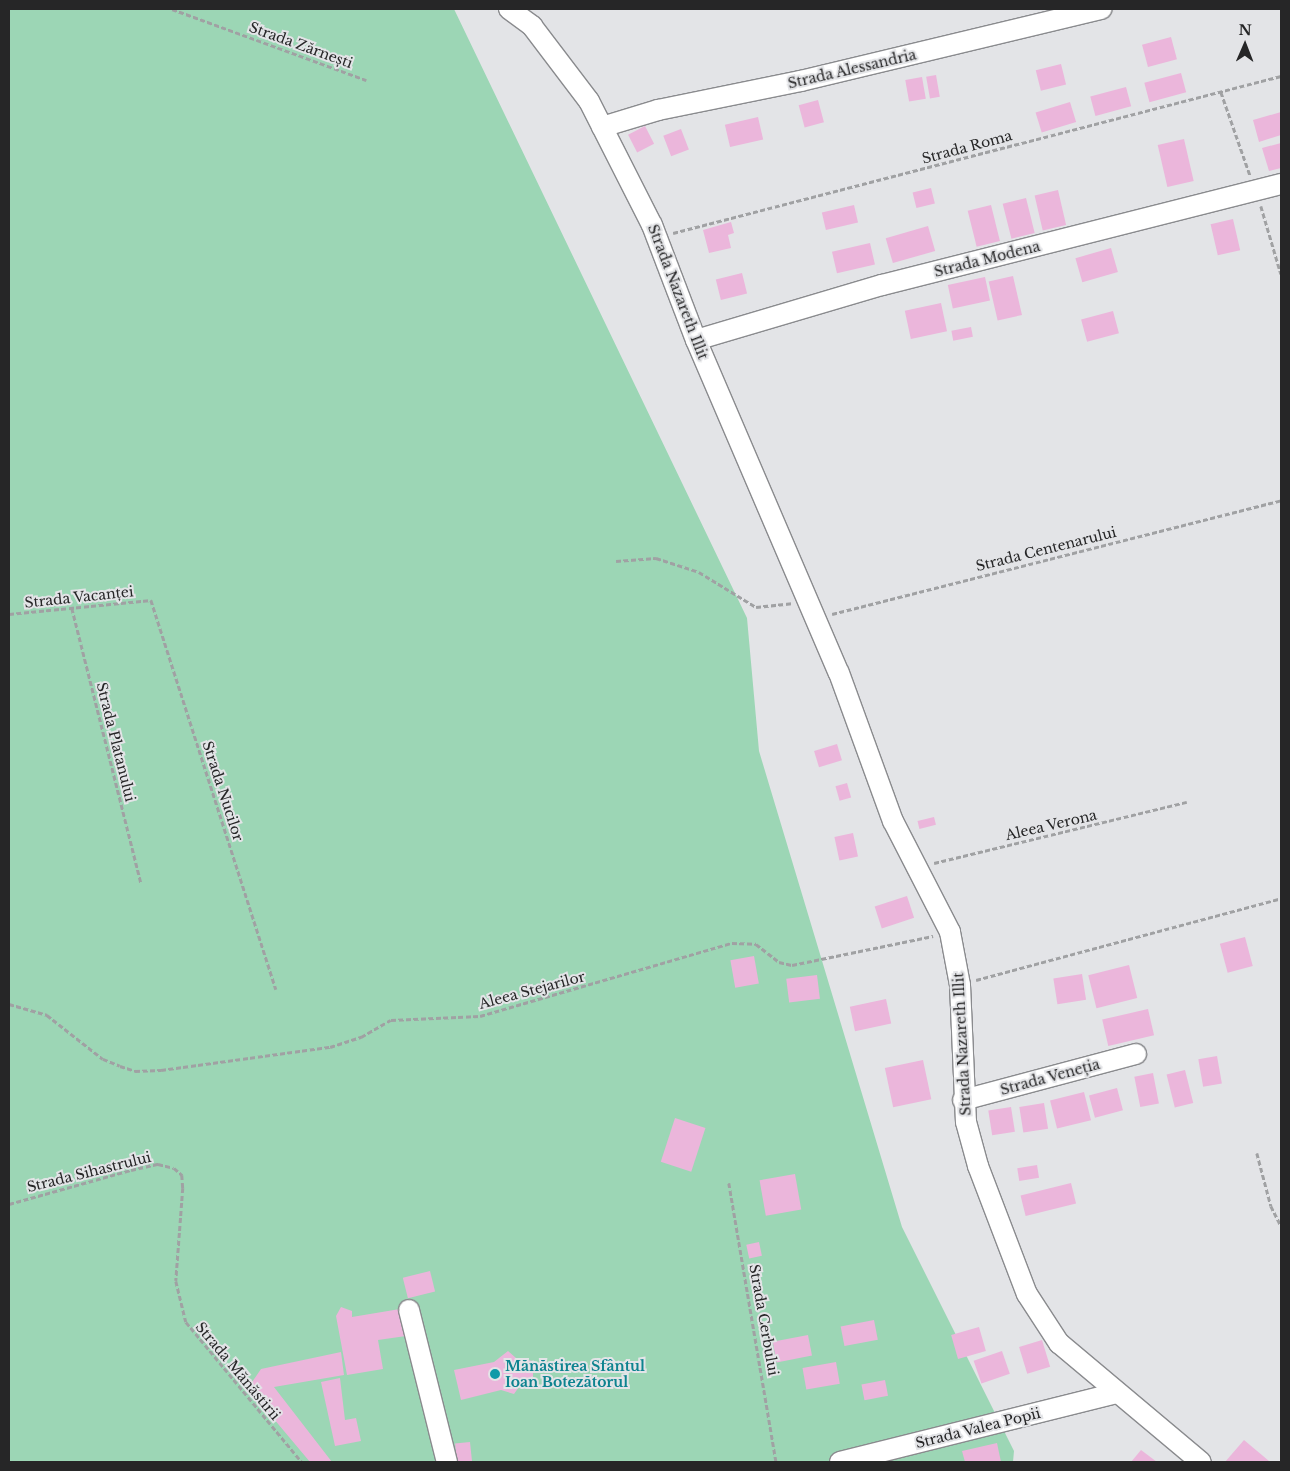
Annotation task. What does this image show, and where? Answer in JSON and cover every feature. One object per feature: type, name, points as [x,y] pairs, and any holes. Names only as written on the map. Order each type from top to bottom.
[{"type":"street","name":"Strada Nazareth Illit","points":[[509,9],[532,26],[558,57],[602,127],[657,238],[696,340],[816,618],[893,821],[950,932],[960,985],[963,1100],[978,1166],[1027,1294],[1059,1343],[1201,1462]]},
{"type":"street","name":"Strada Alessandria","points":[[602,127],[658,110],[801,81],[1102,9]]},
{"type":"street","name":"Strada Modena","points":[[696,340],[882,285],[1281,184]]},
{"type":"street","name":"Strada Veneția","points":[[963,1100],[1136,1054]]},
{"type":"street","points":[[409,1310],[447,1462]]},
{"type":"street","name":"Strada Valea Popii","points":[[840,1462],[1117,1392]]},
{"type":"path","name":"Strada Zărnești","points":[[172,9],[366,80]]},
{"type":"path","name":"Strada Roma","points":[[657,238],[1281,76]]},
{"type":"path","name":"Strada Centenarului","points":[[816,618],[1281,500]]},
{"type":"path","points":[[616,561],[656,558],[698,572],[756,607],[771,608],[808,599]]},
{"type":"path","name":"Strada Vacanței","points":[[9,614],[151,600]]},
{"type":"path","name":"Strada Nucilor","points":[[151,600],[276,989]]},
{"type":"path","name":"Strada Platanului","points":[[72,608],[140,882]]},
{"type":"path","name":"Aleea Verona","points":[[918,867],[1188,802]]},
{"type":"path","points":[[960,985],[1281,898]]},
{"type":"path","name":"Aleea Stejarilor","points":[[9,1004],[47,1015],[103,1058],[120,1066],[135,1071],[161,1070],[330,1047],[361,1037],[391,1020],[480,1016],[732,943],[756,944],[779,962],[792,965],[950,932]]},
{"type":"path","points":[[1257,1153],[1271,1206],[1281,1226]]},
{"type":"path","name":"Strada Sihastrului","points":[[9,1204],[158,1164],[174,1168]]},
{"type":"path","name":"Strada Mănăstirii","points":[[174,1168],[182,1175],[183,1188],[176,1281],[186,1322],[302,1462]]},
{"type":"path","name":"Strada Cerbului","points":[[729,1183],[776,1462]]},
{"type":"green space","points":[[9,9],[454,9],[747,618],[759,751],[902,1227],[1014,1451],[1013,1462],[9,1462]]},
{"type":"building","points":[[1171,37],[1177,59],[1148,67],[1142,45]]},
{"type":"building","points":[[1061,64],[1066,84],[1041,91],[1036,70]]},
{"type":"building","points":[[1181,73],[1186,92],[1149,102],[1144,83]]},
{"type":"building","points":[[936,75],[940,97],[930,98],[926,77]]},
{"type":"building","points":[[922,77],[926,99],[909,102],[905,80]]},
{"type":"building","points":[[1126,87],[1131,106],[1095,116],[1090,97]]},
{"type":"building","points":[[818,100],[824,122],[805,127],[799,105]]},
{"type":"building","points":[[1070,102],[1076,122],[1042,133],[1036,113]]},
{"type":"building","points":[[1281,112],[1281,135],[1259,142],[1253,120]]},
{"type":"building","points":[[758,117],[763,139],[730,147],[725,125]]},
{"type":"building","points":[[645,126],[654,144],[637,152],[628,135]]},
{"type":"building","points":[[681,129],[689,150],[671,156],[663,136]]},
{"type":"building","points":[[1184,139],[1194,181],[1167,187],[1158,145]]},
{"type":"building","points":[[1281,143],[1281,168],[1269,171],[1262,148]]},
{"type":"building","points":[[931,188],[935,204],[916,208],[913,193]]},
{"type":"building","points":[[1058,190],[1066,225],[1043,230],[1035,195]]},
{"type":"building","points":[[1026,198],[1035,233],[1011,239],[1003,204]]},
{"type":"building","points":[[854,205],[858,223],[826,230],[822,212]]},
{"type":"building","points":[[991,205],[1000,241],[977,247],[968,211]]},
{"type":"building","points":[[1233,219],[1240,250],[1218,255],[1211,224]]},
{"type":"building","points":[[731,222],[734,233],[728,235],[731,248],[709,253],[703,230]]},
{"type":"building","points":[[928,226],[935,251],[893,263],[886,238]]},
{"type":"building","points":[[870,243],[875,264],[837,273],[832,252]]},
{"type":"building","points":[[1111,248],[1118,272],[1082,282],[1075,258]]},
{"type":"building","points":[[742,273],[747,293],[721,300],[716,280]]},
{"type":"building","points":[[1013,276],[1022,315],[998,321],[989,282]]},
{"type":"building","points":[[985,277],[990,300],[953,308],[948,285]]},
{"type":"building","points":[[941,303],[947,331],[911,339],[905,311]]},
{"type":"building","points":[[1113,311],[1119,333],[1087,342],[1081,320]]},
{"type":"building","points":[[971,327],[973,337],[953,341],[951,331]]},
{"type":"building","points":[[837,744],[842,760],[819,767],[814,751]]},
{"type":"building","points":[[847,783],[851,797],[840,801],[835,786]]},
{"type":"building","points":[[934,817],[936,825],[919,829],[918,821]]},
{"type":"building","points":[[853,833],[858,856],[839,860],[834,837]]},
{"type":"building","points":[[907,896],[914,918],[882,928],[875,907]]},
{"type":"building","points":[[1245,937],[1253,966],[1228,973],[1220,944]]},
{"type":"building","points":[[754,956],[759,984],[735,988],[730,960]]},
{"type":"building","points":[[1129,965],[1137,998],[1096,1008],[1088,975]]},
{"type":"building","points":[[1082,974],[1086,1000],[1057,1004],[1053,979]]},
{"type":"building","points":[[817,975],[820,999],[789,1003],[786,979]]},
{"type":"building","points":[[886,999],[891,1023],[855,1031],[850,1007]]},
{"type":"building","points":[[1148,1009],[1154,1035],[1108,1046],[1102,1020]]},
{"type":"building","points":[[1217,1056],[1222,1084],[1203,1087],[1198,1059]]},
{"type":"building","points":[[923,1060],[931,1099],[893,1107],[885,1068]]},
{"type":"building","points":[[1185,1070],[1193,1103],[1175,1108],[1167,1075]]},
{"type":"building","points":[[1153,1073],[1159,1103],[1140,1107],[1134,1077]]},
{"type":"building","points":[[1117,1088],[1123,1110],[1095,1118],[1089,1096]]},
{"type":"building","points":[[1084,1092],[1091,1120],[1057,1129],[1050,1100]]},
{"type":"building","points":[[1044,1103],[1048,1129],[1023,1133],[1019,1107]]},
{"type":"building","points":[[1011,1107],[1015,1132],[992,1135],[988,1111]]},
{"type":"building","points":[[675,1118],[705,1128],[691,1172],[661,1162]]},
{"type":"building","points":[[1037,1165],[1039,1178],[1019,1181],[1017,1168]]},
{"type":"building","points":[[795,1174],[801,1209],[766,1216],[760,1180]]},
{"type":"building","points":[[1071,1183],[1076,1203],[1026,1216],[1021,1196]]},
{"type":"building","points":[[759,1242],[762,1256],[749,1258],[746,1245]]},
{"type":"building","points":[[430,1271],[435,1291],[408,1298],[403,1278]]},
{"type":"building","points":[[341,1307],[352,1311],[352,1317],[400,1309],[406,1336],[378,1340],[383,1369],[347,1375],[336,1316]]},
{"type":"building","points":[[874,1320],[878,1340],[844,1346],[841,1326]]},
{"type":"building","points":[[979,1327],[986,1351],[958,1359],[951,1335]]},
{"type":"building","points":[[808,1335],[812,1356],[777,1362],[773,1342]]},
{"type":"building","points":[[1042,1340],[1050,1367],[1027,1374],[1019,1347]]},
{"type":"building","name":"Mănăstirea Sfântul Ioan Botezătorul","points":[[508,1351],[516,1358],[533,1361],[533,1377],[521,1384],[514,1394],[501,1390],[461,1400],[454,1370],[494,1362]]},
{"type":"building","points":[[1002,1351],[1010,1374],[981,1383],[974,1361]]},
{"type":"building","points":[[341,1352],[344,1375],[274,1387],[332,1462],[310,1462],[248,1388],[261,1369]]},
{"type":"building","points":[[836,1362],[840,1384],[806,1390],[803,1368]]},
{"type":"building","points":[[340,1378],[345,1420],[356,1418],[361,1441],[335,1446],[321,1382]]},
{"type":"building","points":[[885,1380],[888,1396],[864,1400],[861,1385]]},
{"type":"building","points":[[1244,1440],[1269,1461],[1225,1462]]},
{"type":"building","points":[[470,1442],[472,1462],[457,1462],[455,1444]]},
{"type":"building","points":[[997,1443],[1001,1462],[965,1462],[962,1451]]},
{"type":"building","points":[[1141,1450],[1157,1462],[1131,1462]]},
{"type":"place","name":"Mănăstirea Sfântul Ioan Botezătorul","points":[[495,1374]]}]
